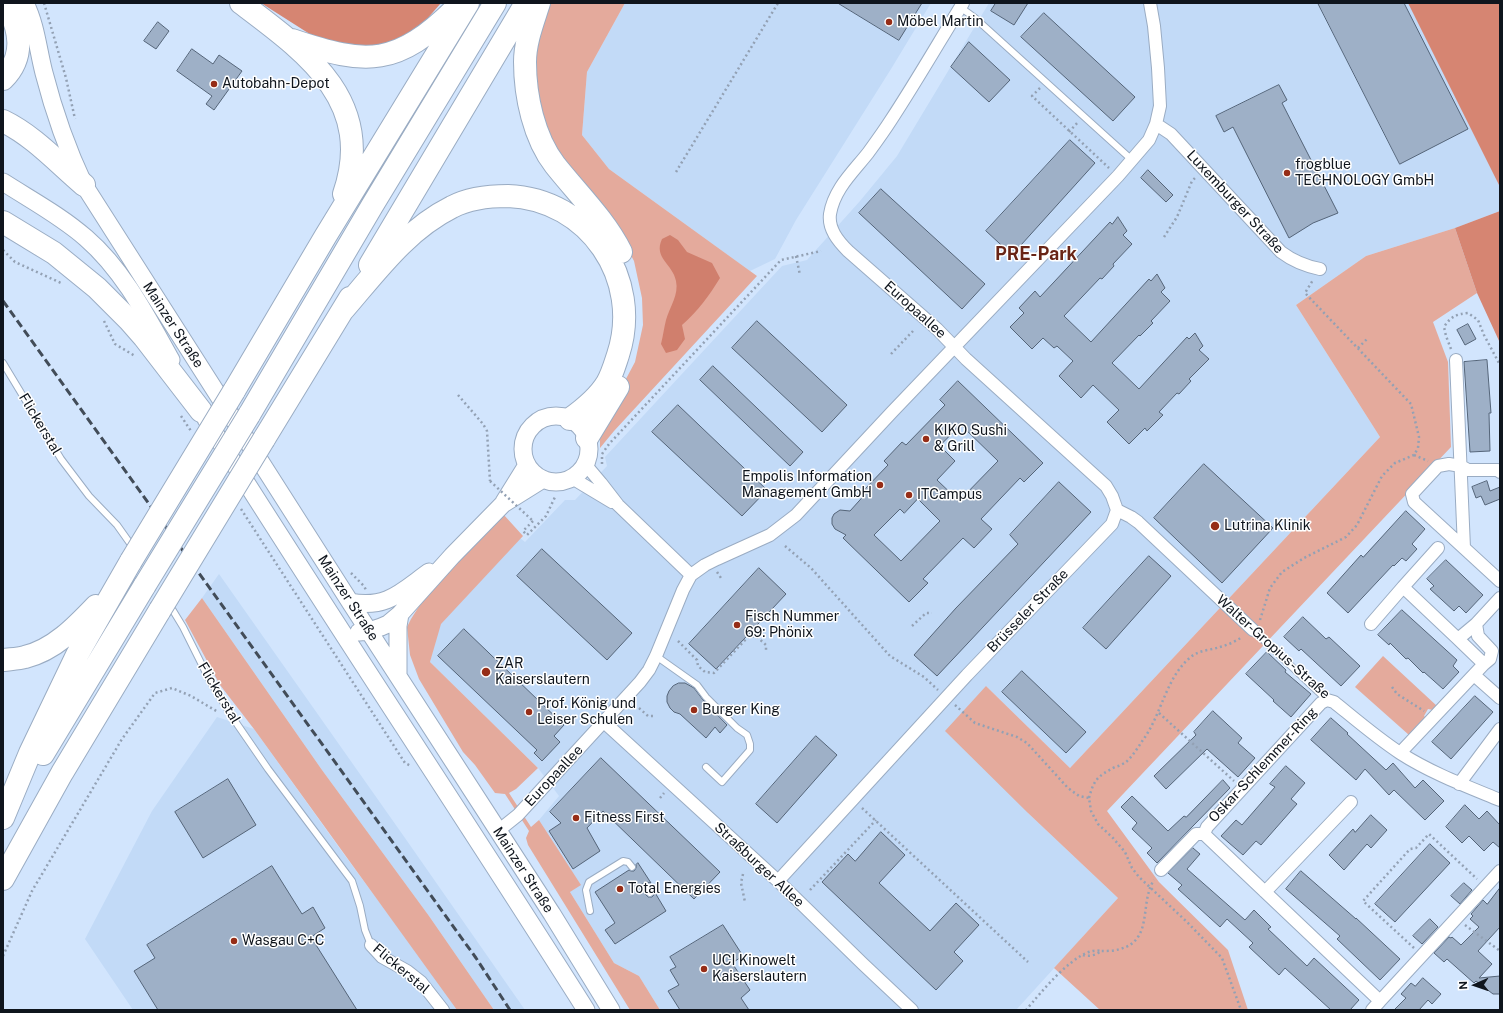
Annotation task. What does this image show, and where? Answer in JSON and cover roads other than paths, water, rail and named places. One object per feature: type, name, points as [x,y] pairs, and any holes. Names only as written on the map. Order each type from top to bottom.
[{"type":"highway","points":[[3,79],[15,62],[19,41],[16,23],[6,3]]},
{"type":"highway","points":[[241,3],[290,40],[329,81],[342,102],[347,115],[351,138],[351,167],[347,187],[335,220]]},
{"type":"highway","points":[[290,40],[340,55],[353,57],[380,56],[403,49],[415,43],[436,28],[461,3]]},
{"type":"highway","points":[[3,879],[62,773],[234,391],[335,220],[468,3]]},
{"type":"highway","points":[[3,824],[495,3]]},
{"type":"highway","points":[[3,660],[26,657],[49,647],[75,628],[119,583],[149,580],[264,439],[343,310],[526,3]]},
{"type":"highway","points":[[539,3],[531,29],[525,61],[528,97],[538,135],[554,164],[586,202],[614,239],[628,268],[634,292],[637,319],[631,354],[618,387],[587,438]]},
{"type":"highway","points":[[3,121],[19,129],[84,186]]},
{"type":"highway","points":[[343,310],[411,234],[432,218],[454,206],[474,199],[495,196],[516,197],[534,200],[549,205],[581,224],[597,240],[614,268],[621,286],[624,304],[625,318],[622,343],[607,383],[596,397],[570,419]]},
{"type":"highway","points":[[7,225],[54,253],[97,288],[134,326],[201,411]]},
{"type":"highway","points":[[3,818],[30,753],[77,656],[119,583]]},
{"type":"main road","name":"Mainzer Straße","points":[[25,3],[35,30],[44,72],[58,122],[84,186],[350,602],[552,914],[612,1010]]},
{"type":"main road","name":"Mainzer Straße","points":[[3,182],[66,222],[87,238],[103,254],[120,275],[140,305],[201,411],[338,627],[586,1010]]},
{"type":"main road","points":[[551,416],[561,416],[570,419],[578,424],[587,438],[589,446],[585,464],[580,472],[572,478],[558,481],[543,479],[534,473],[527,465],[524,454],[524,444],[527,434],[533,425],[542,419],[551,416]]},
{"type":"main road","points":[[338,627],[356,632],[369,631],[388,624],[400,614],[452,556],[503,504],[527,465]]},
{"type":"main road","points":[[503,504],[543,479]]},
{"type":"main road","points":[[350,602],[368,604],[394,598],[452,556]]},
{"type":"main road","points":[[398,674],[398,626],[400,614]]},
{"type":"main road","points":[[479,843],[498,831]]},
{"type":"street","points":[[1117,510],[1112,496],[1106,486],[954,347],[1118,176],[1149,140],[1156,124],[1160,101],[1154,26],[1150,3]]},
{"type":"street","name":"Europaallee","points":[[498,831],[518,814],[640,682],[649,670],[656,656],[683,590],[691,576],[705,565],[770,535],[796,515],[954,347],[937,329],[843,246],[832,232],[830,216],[833,203],[840,188],[869,152],[891,120],[961,5]]},
{"type":"street","name":"Luxemburger Straße","points":[[1156,124],[1171,134],[1281,252],[1298,263],[1320,270]]},
{"type":"street","points":[[1456,360],[1464,548]]},
{"type":"street","points":[[585,464],[618,505],[691,576]]},
{"type":"street","points":[[1500,472],[1498,470],[1468,470],[1461,466],[1449,464],[1438,466],[1412,494],[1414,502],[1500,581]]},
{"type":"street","points":[[572,478],[618,505]]},
{"type":"street","name":"Walter-Gropius-Straße","points":[[1117,510],[1138,522],[1253,630]]},
{"type":"street","name":"Brüsseler Straße","points":[[778,881],[946,698],[1112,524],[1117,510]]},
{"type":"street","points":[[1371,624],[1438,548]]},
{"type":"street","points":[[1403,587],[1484,664]]},
{"type":"street","points":[[1458,639],[1476,624],[1500,598]]},
{"type":"street","points":[[1400,753],[1496,652],[1478,636],[1476,624]]},
{"type":"street","points":[[1474,675],[1500,698]]},
{"type":"street","name":"Walter-Gropius-Straße","points":[[1327,700],[1334,702],[1400,753],[1459,784],[1500,800]]},
{"type":"street","name":"Oskar-Schlemmer-Ring","points":[[1204,834],[1207,827],[1242,788],[1321,704],[1327,700]]},
{"type":"street","name":"Straßburger Allee","points":[[604,722],[778,881],[912,1010]]},
{"type":"street","points":[[1459,784],[1500,729]]},
{"type":"street","points":[[1265,892],[1351,802]]},
{"type":"street","name":"Oskar-Schlemmer-Ring","points":[[1161,870],[1196,834],[1204,834],[1265,892],[1376,1006],[1500,871]]},
{"type":"street","name":"Flickerstal","points":[[371,946],[382,957],[407,971],[421,982],[443,1010]]},
{"type":"lane","points":[[961,5],[1132,160]]},
{"type":"lane","name":"Flickerstal","points":[[3,363],[61,459],[89,496],[117,526],[149,580],[183,627],[210,681],[237,724],[268,769],[352,881],[360,906],[364,930],[371,946]]},
{"type":"lane","name":"Walter-Gropius-Straße","points":[[1253,630],[1327,700]]},
{"type":"lane","points":[[656,656],[697,685],[706,697],[737,728],[747,735],[750,750],[722,782],[706,767]]},
{"type":"lane","points":[[590,911],[586,890],[589,882],[623,861],[628,862],[632,867]]},
{"type":"lane","points":[[646,886],[650,892]]},
{"type":"railway","points":[[3,301],[476,958],[510,1010]]},
{"type":"place","name":"Möbel Martin","points":[[889,22]]},
{"type":"place","name":"Autobahn-Depot","points":[[214,84]]},
{"type":"place","name":"frogblue TECHNOLOGY GmbH","points":[[1287,173]]},
{"type":"place","name":"KIKO Sushi & Grill","points":[[926,439]]},
{"type":"place","name":"Empolis Information Management GmbH","points":[[880,485]]},
{"type":"place","name":"ITCampus","points":[[909,495]]},
{"type":"place","name":"Lutrina Klinik","points":[[1215,526]]},
{"type":"place","name":"Fisch Nummer 69: Phönix","points":[[737,625]]},
{"type":"place","name":"ZAR Kaiserslautern","points":[[486,672]]},
{"type":"place","name":"Burger King","points":[[694,710]]},
{"type":"place","name":"Prof. König und Leiser Schulen","points":[[529,712]]},
{"type":"place","name":"Fitness First","points":[[576,818]]},
{"type":"place","name":"Total Energies","points":[[620,889]]},
{"type":"place","name":"Wasgau C+C","points":[[234,941]]},
{"type":"place","name":"UCI Kinowelt Kaiserslautern","points":[[704,969]]},
{"type":"district","name":"PRE-Park","points":[[1036,254]]}]
